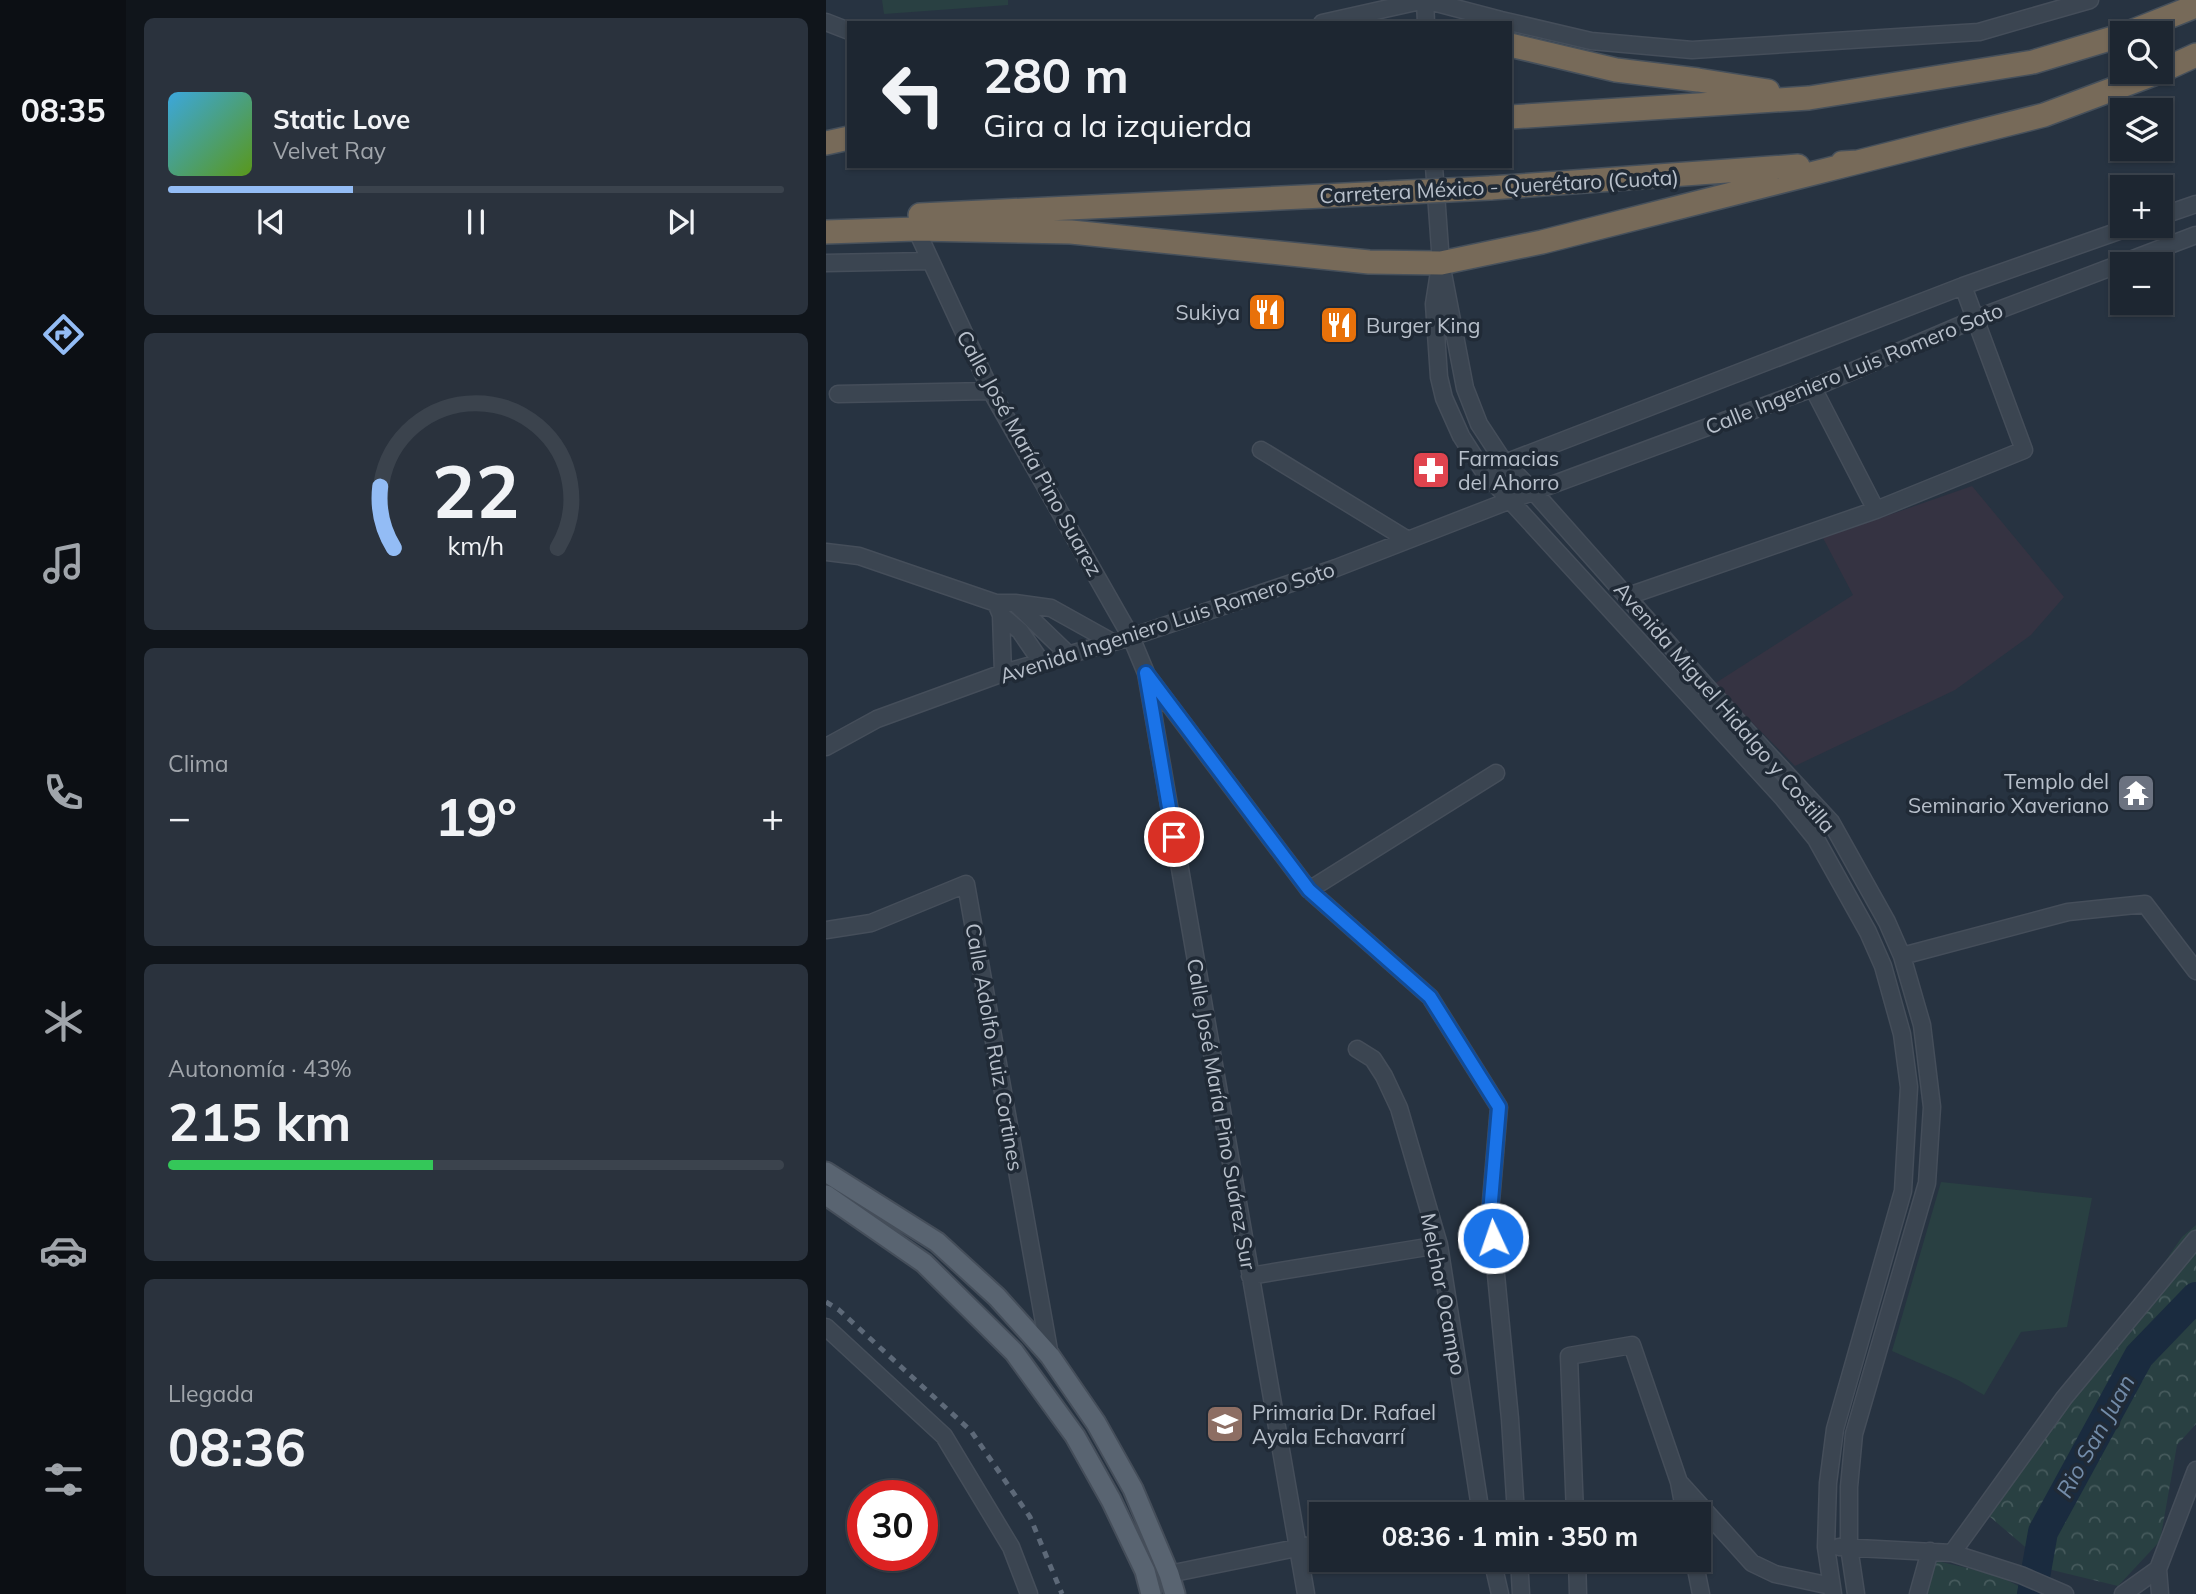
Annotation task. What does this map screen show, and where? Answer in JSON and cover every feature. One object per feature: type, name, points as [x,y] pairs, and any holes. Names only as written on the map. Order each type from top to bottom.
[{"type":"highway","points":[[2161,21],[2196,6]]},
{"type":"highway","points":[[1512,117],[1809,97],[2033,62],[2110,39]]},
{"type":"highway","points":[[1512,45],[1616,70],[1809,97]]},
{"type":"highway","name":"Carretera México - Querétaro (Cuota)","points":[[2173,65],[2196,55]]},
{"type":"highway","name":"Carretera México - Querétaro (Cuota)","points":[[826,220],[1490,188],[1857,162],[2044,114],[2125,84]]},
{"type":"highway","points":[[826,143],[847,140]]},
{"type":"highway","points":[[826,232],[916,229],[1071,232],[1369,262],[1441,263],[1542,242],[1857,162]]},
{"type":"main road","points":[[826,1172],[937,1242],[997,1297],[1050,1356],[1096,1423],[1133,1489],[1175,1594]]},
{"type":"main road","points":[[826,1195],[924,1263],[1014,1352],[1075,1436],[1111,1500],[1145,1571],[1151,1594]]},
{"type":"street","points":[[1331,21],[1425,0],[1510,21]]},
{"type":"street","points":[[1425,0],[1426,21]]},
{"type":"street","points":[[1512,21],[1591,41],[1692,50],[1979,32],[2090,0]]},
{"type":"street","points":[[826,22],[847,30]]},
{"type":"street","name":"Avenida Miguel Hidalgo y Costilla","points":[[1434,168],[1441,263],[1465,387],[1479,424],[1504,462],[1534,492],[1830,822],[1887,922],[1902,956],[1922,1024],[1932,1107],[1927,1183],[1854,1434],[1849,1487],[1849,1546],[1856,1594]]},
{"type":"street","points":[[2173,212],[2196,204]]},
{"type":"street","name":"Calle José María Pino Suarez","points":[[916,229],[991,391],[1131,637]]},
{"type":"street","points":[[1484,472],[1964,286],[2110,234]]},
{"type":"street","name":"Calle Ingeniero Luis Romero Soto","points":[[1511,500],[1813,388],[1975,319],[2196,235]]},
{"type":"street","points":[[826,263],[930,261]]},
{"type":"street","name":"Avenida Miguel Hidalgo y Costilla","points":[[1441,263],[1434,304],[1439,377],[1444,398],[1461,436],[1484,472],[1782,797],[1816,839],[1868,932],[1883,966],[1902,1034],[1909,1087],[1903,1191],[1835,1429],[1828,1483],[1826,1547],[1832,1590]]},
{"type":"street","points":[[1628,596],[1876,510],[2024,450],[1964,286]]},
{"type":"street","points":[[1813,388],[1876,510]]},
{"type":"street","points":[[838,394],[991,391]]},
{"type":"street","points":[[1261,450],[1408,540]]},
{"type":"street","name":"Avenida Ingeniero Luis Romero Soto","points":[[826,747],[877,719],[1003,673],[1131,637],[1336,568],[1511,500]]},
{"type":"street","points":[[826,552],[859,556],[999,609],[1020,631],[1042,663]]},
{"type":"street","points":[[999,609],[1015,603],[1051,608],[1112,642]]},
{"type":"street","points":[[1015,603],[1069,654]]},
{"type":"street","points":[[999,609],[1003,673]]},
{"type":"street","name":"Calle José María Pino Suárez Sur","points":[[1131,637],[1146,673],[1306,1594]]},
{"type":"street","points":[[1146,673],[1309,890],[1430,997],[1499,1107],[1490,1213],[1515,1502]]},
{"type":"street","points":[[1309,890],[1496,773]]},
{"type":"street","name":"Calle Adolfo Ruiz Cortines","points":[[826,930],[871,923],[966,884],[1050,1356]]},
{"type":"street","points":[[1902,956],[2068,912],[2145,904],[2196,971]]},
{"type":"street","name":"Melchor Ocampo","points":[[1357,1049],[1373,1059],[1399,1108],[1439,1245],[1476,1502]]},
{"type":"street","points":[[1952,1553],[2064,1398],[2196,1239]]},
{"type":"street","points":[[1250,1276],[1439,1245]]},
{"type":"street","points":[[826,1327],[944,1436],[1011,1547],[1029,1594]]},
{"type":"street","points":[[1575,1502],[1569,1356],[1632,1345],[1679,1482],[1683,1502]]},
{"type":"street","points":[[2160,1594],[2158,1569],[2196,1470]]},
{"type":"street","points":[[1679,1482],[1752,1563],[1775,1574],[1832,1590]]},
{"type":"street","points":[[1169,1574],[1309,1546]]},
{"type":"street","points":[[1826,1547],[1952,1553],[2021,1575],[2065,1594]]},
{"type":"street","points":[[1918,1594],[1930,1551]]},
{"type":"street","points":[[2123,1594],[2158,1569]]},
{"type":"street","points":[[1495,1572],[1500,1594]]},
{"type":"street","points":[[1520,1572],[1521,1594]]},
{"type":"street","points":[[1577,1572],[1578,1594]]},
{"type":"street","points":[[1697,1572],[1701,1594]]},
{"type":"shaded area","points":[[1972,486],[2064,597],[2031,635],[1955,690],[1795,766],[1714,684],[1853,595],[1823,538]]},
{"type":"green space","points":[[882,0],[1008,0],[1008,5],[884,14]]},
{"type":"green space","points":[[1941,1182],[2092,1198],[2067,1327],[2021,1332],[1984,1395],[1958,1380],[1892,1351]]},
{"type":"green space","points":[[2196,1225],[2196,1424],[2177,1445],[2160,1541],[2118,1586],[2052,1570],[1989,1516],[2182,1237]]},
{"type":"green space","points":[[1937,1561],[1997,1575],[2034,1594],[1925,1594]]},
{"type":"waterway","name":"Rio San Juan","points":[[2032,1594],[2043,1532],[2139,1356],[2196,1297]]},
{"type":"railway","points":[[826,1302],[839,1310],[971,1431],[1030,1517],[1062,1594]]},
{"type":"place","name":"Sukiya","points":[[1267,312]]},
{"type":"place","name":"Burger King","points":[[1339,325]]},
{"type":"place","name":"Farmacias del Ahorro","points":[[1431,470]]},
{"type":"place","name":"Templo del Seminario Xaveriano","points":[[2136,793]]},
{"type":"place","name":"Primaria Dr. Rafael Ayala Echavarrí","points":[[1225,1424]]},
{"type":"route","points":[[1174,837],[1146,673],[1309,890],[1430,997],[1499,1107],[1490,1213],[1493,1238]]}]
